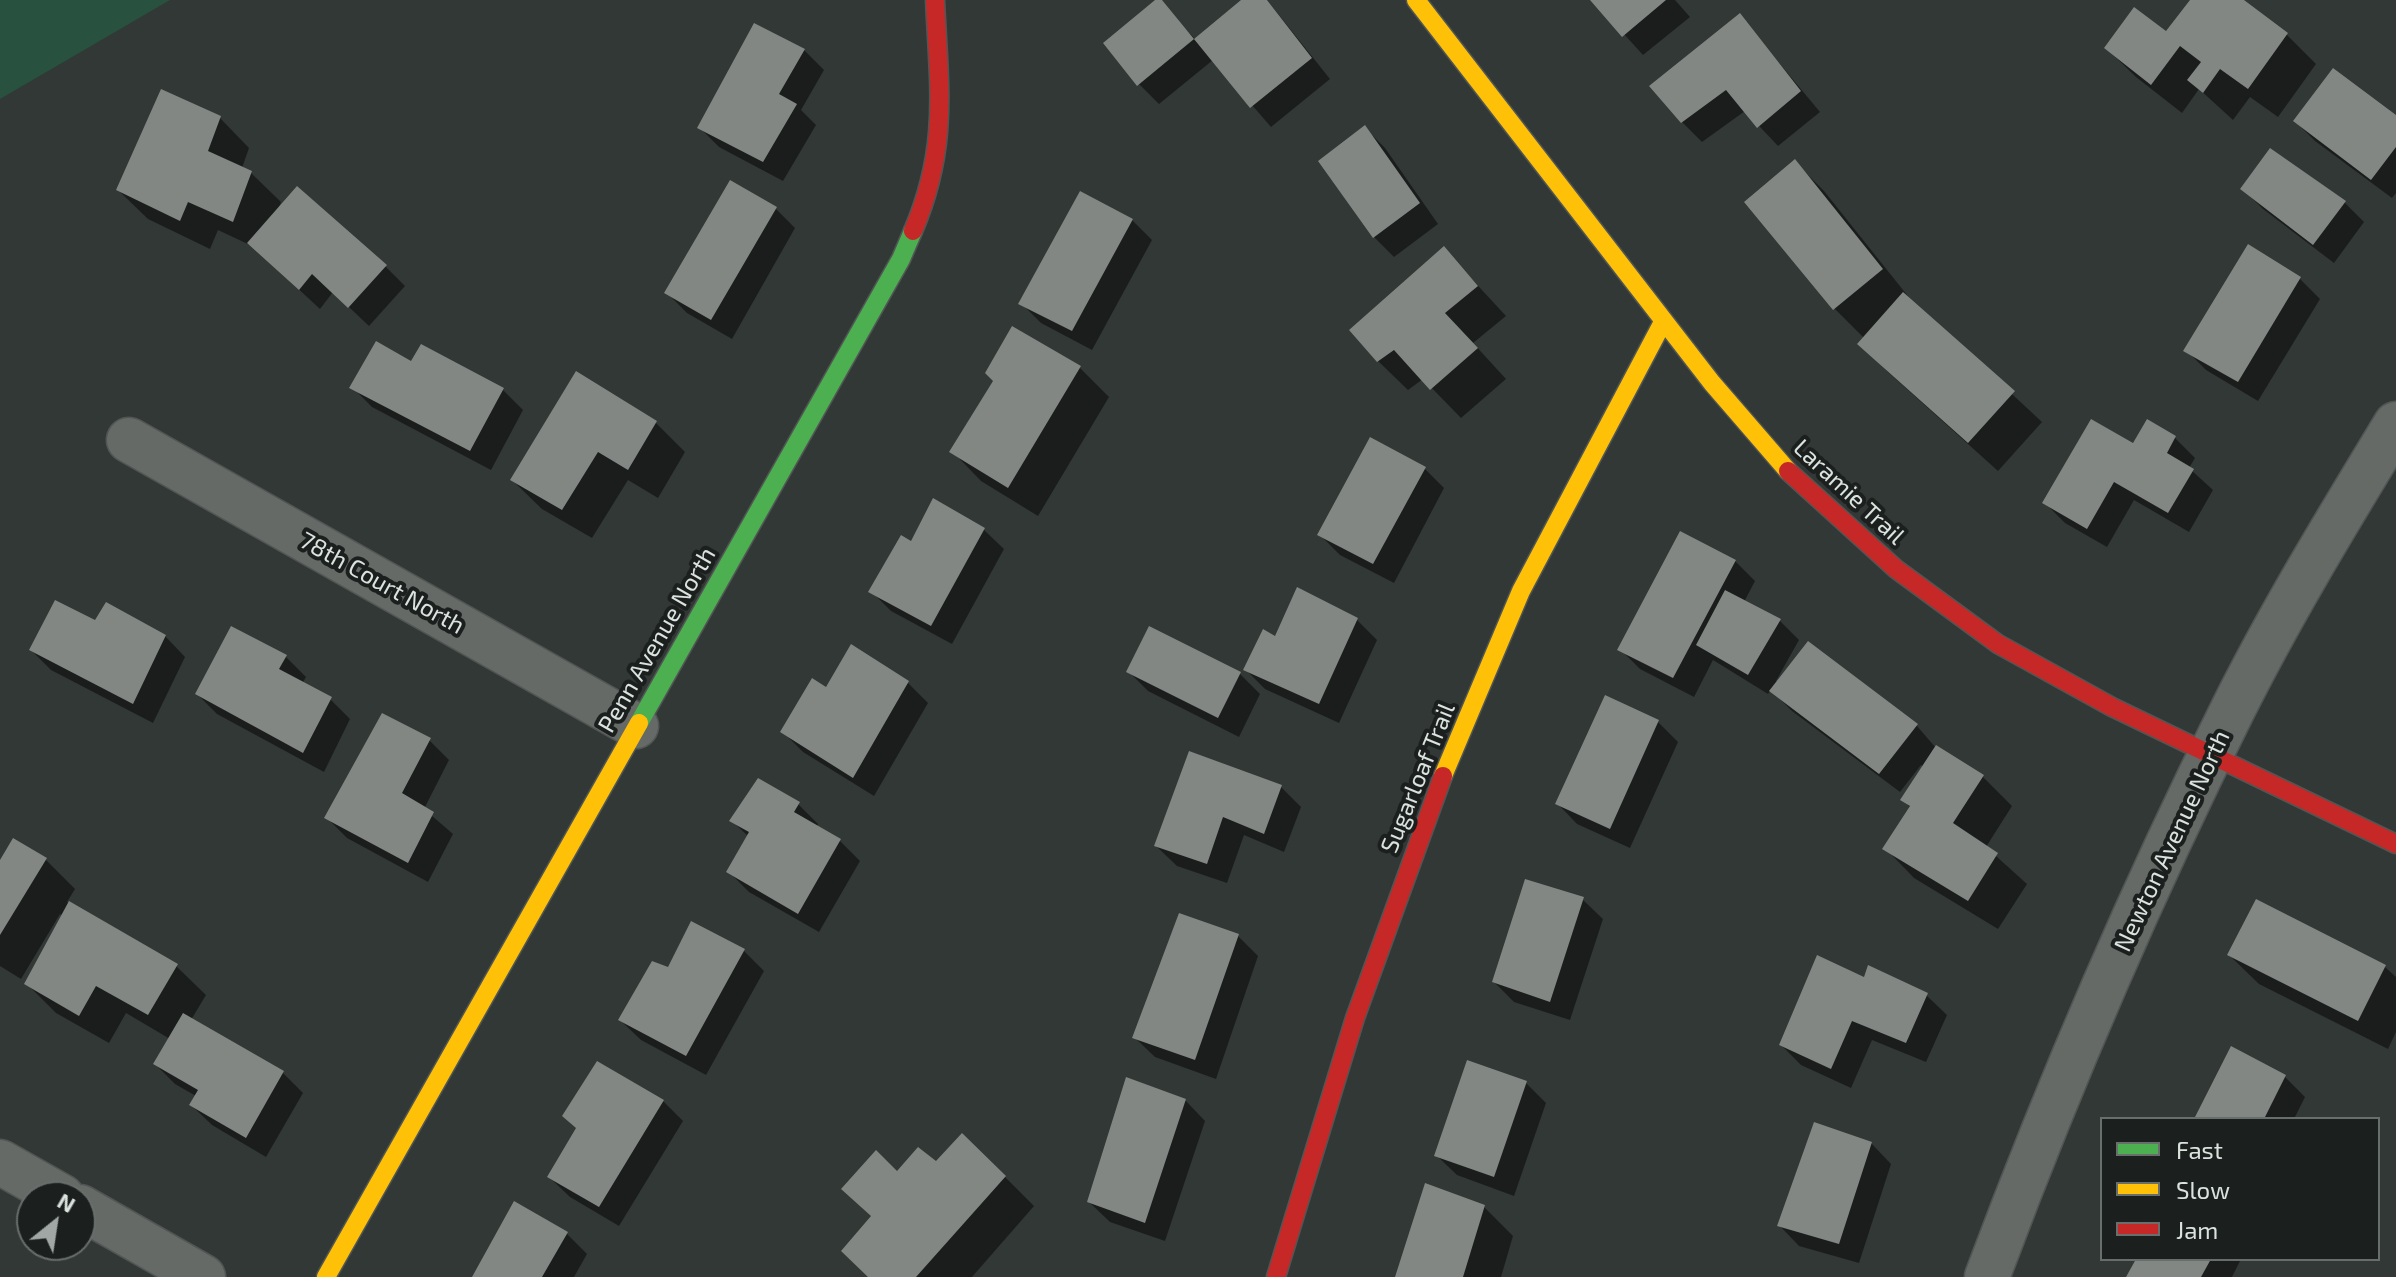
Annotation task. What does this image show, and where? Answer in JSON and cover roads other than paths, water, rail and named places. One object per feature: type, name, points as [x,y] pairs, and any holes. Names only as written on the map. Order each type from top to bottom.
[{"type":"street","name":"Penn Avenue North","points":[[326,1277],[901,259],[927,198],[941,133],[935,0]]},
{"type":"street","name":"Laramie Trail","points":[[1416,0],[1663,322],[1799,484],[1896,569],[1998,644],[2211,756],[2396,844]]},
{"type":"street","name":"Sugarloaf Trail","points":[[1276,1277],[1355,1018],[1431,805],[1521,591],[1663,322]]},
{"type":"street","name":"Newton Avenue North","points":[[1987,1277],[2099,998],[2211,756],[2326,539],[2396,424]]},
{"type":"street","name":"78th Court North","points":[[129,440],[636,726]]},
{"type":"street","points":[[0,1162],[34,1181]]},
{"type":"street","points":[[96,1216],[203,1277]]}]
